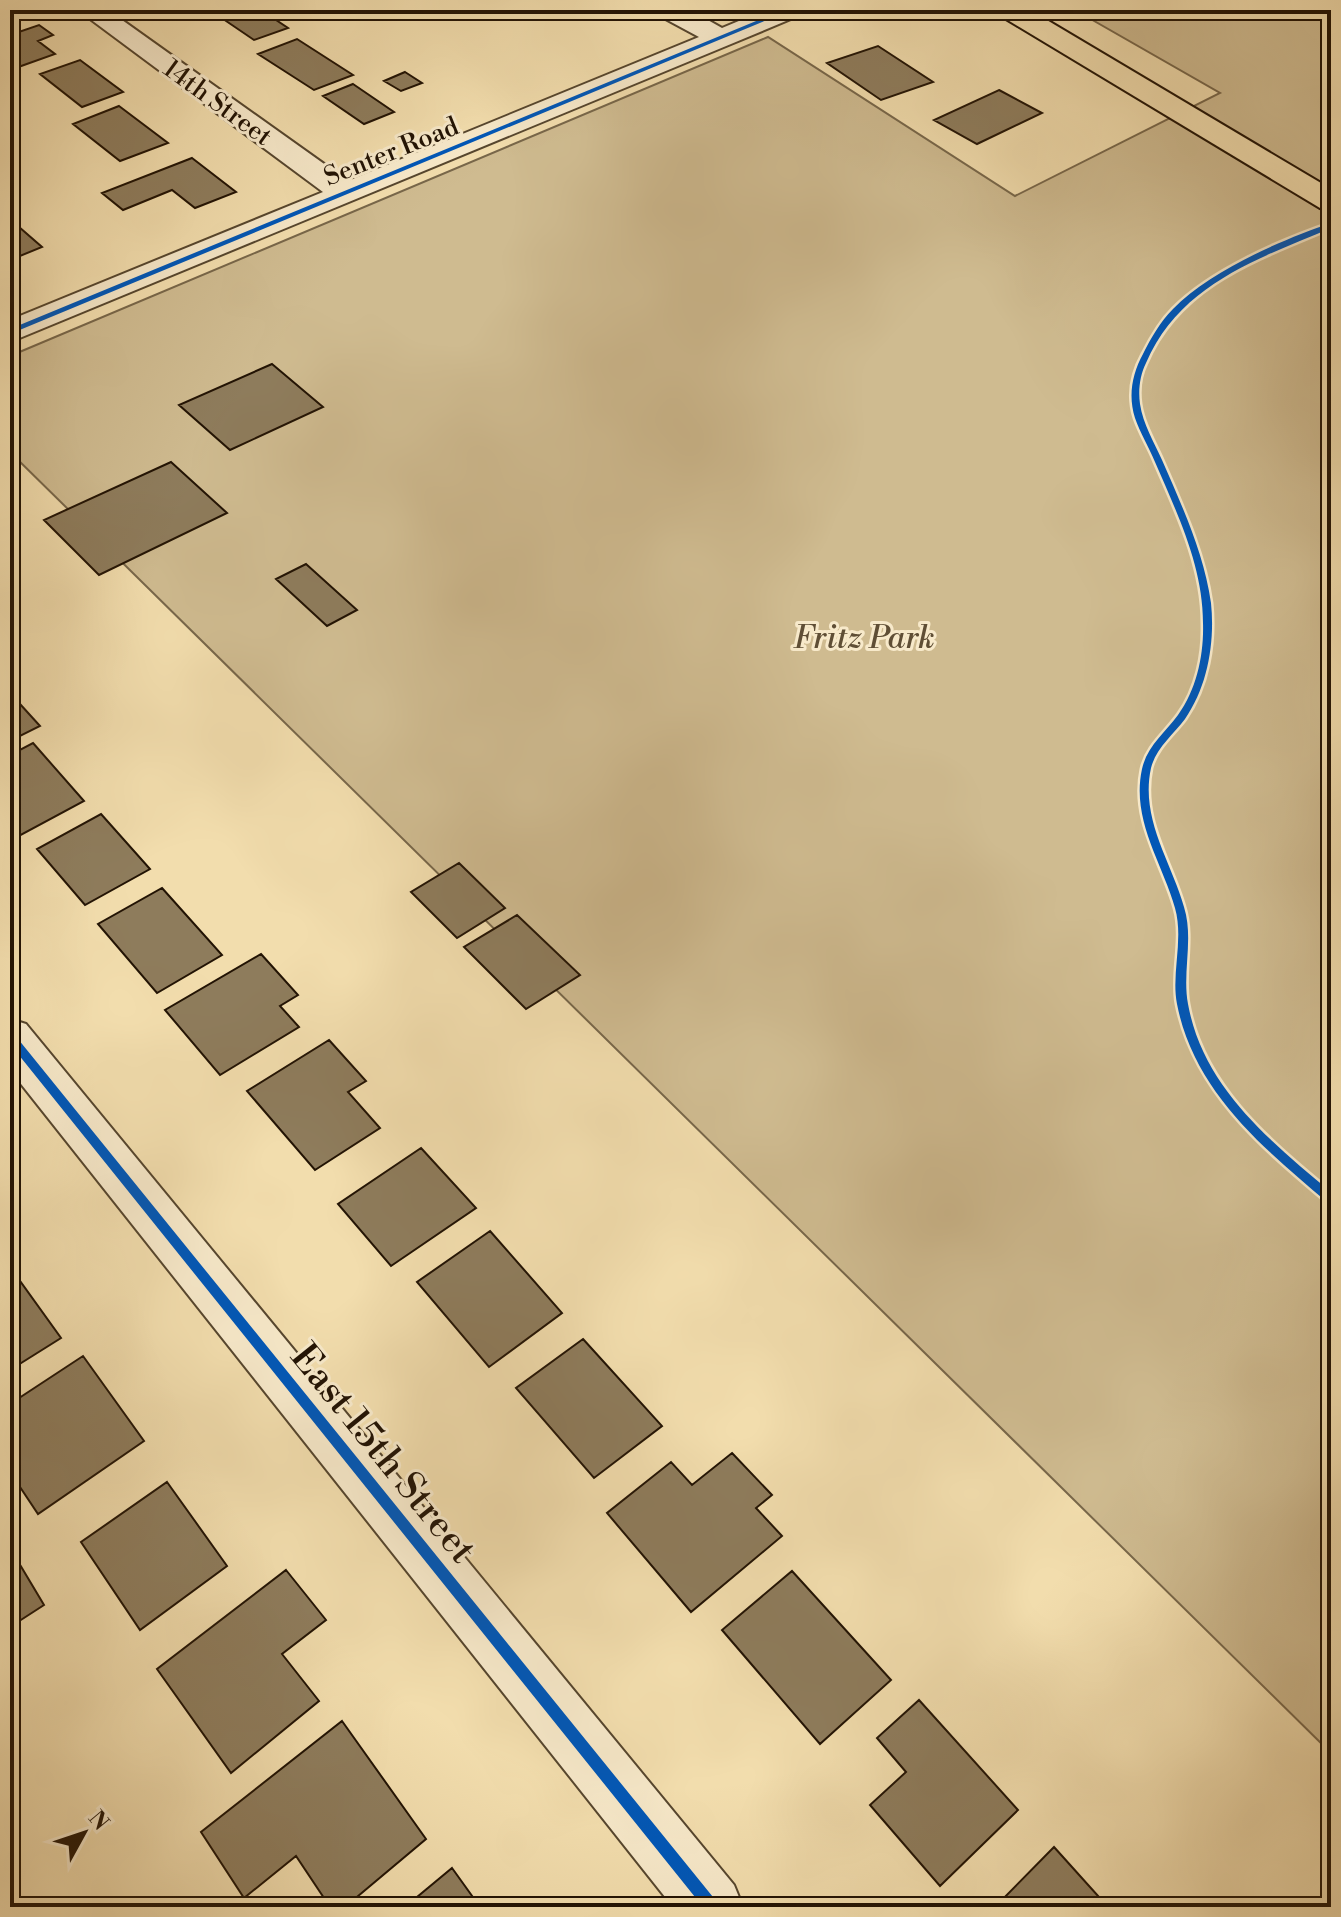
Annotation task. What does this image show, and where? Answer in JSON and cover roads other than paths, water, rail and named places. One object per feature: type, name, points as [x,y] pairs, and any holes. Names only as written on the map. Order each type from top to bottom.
[{"type":"main road","points":[[1029,13],[1331,202]]},
{"type":"street","name":"14th Street","points":[[91,10],[346,194]]},
{"type":"street","points":[[670,10],[721,38]]},
{"type":"street","name":"Senter Road","points":[[10,332],[788,10]]},
{"type":"street","name":"East 15th Street","points":[[10,1037],[712,1907]]},
{"type":"park label","name":"Fritz Park","points":[[864,637]]}]
